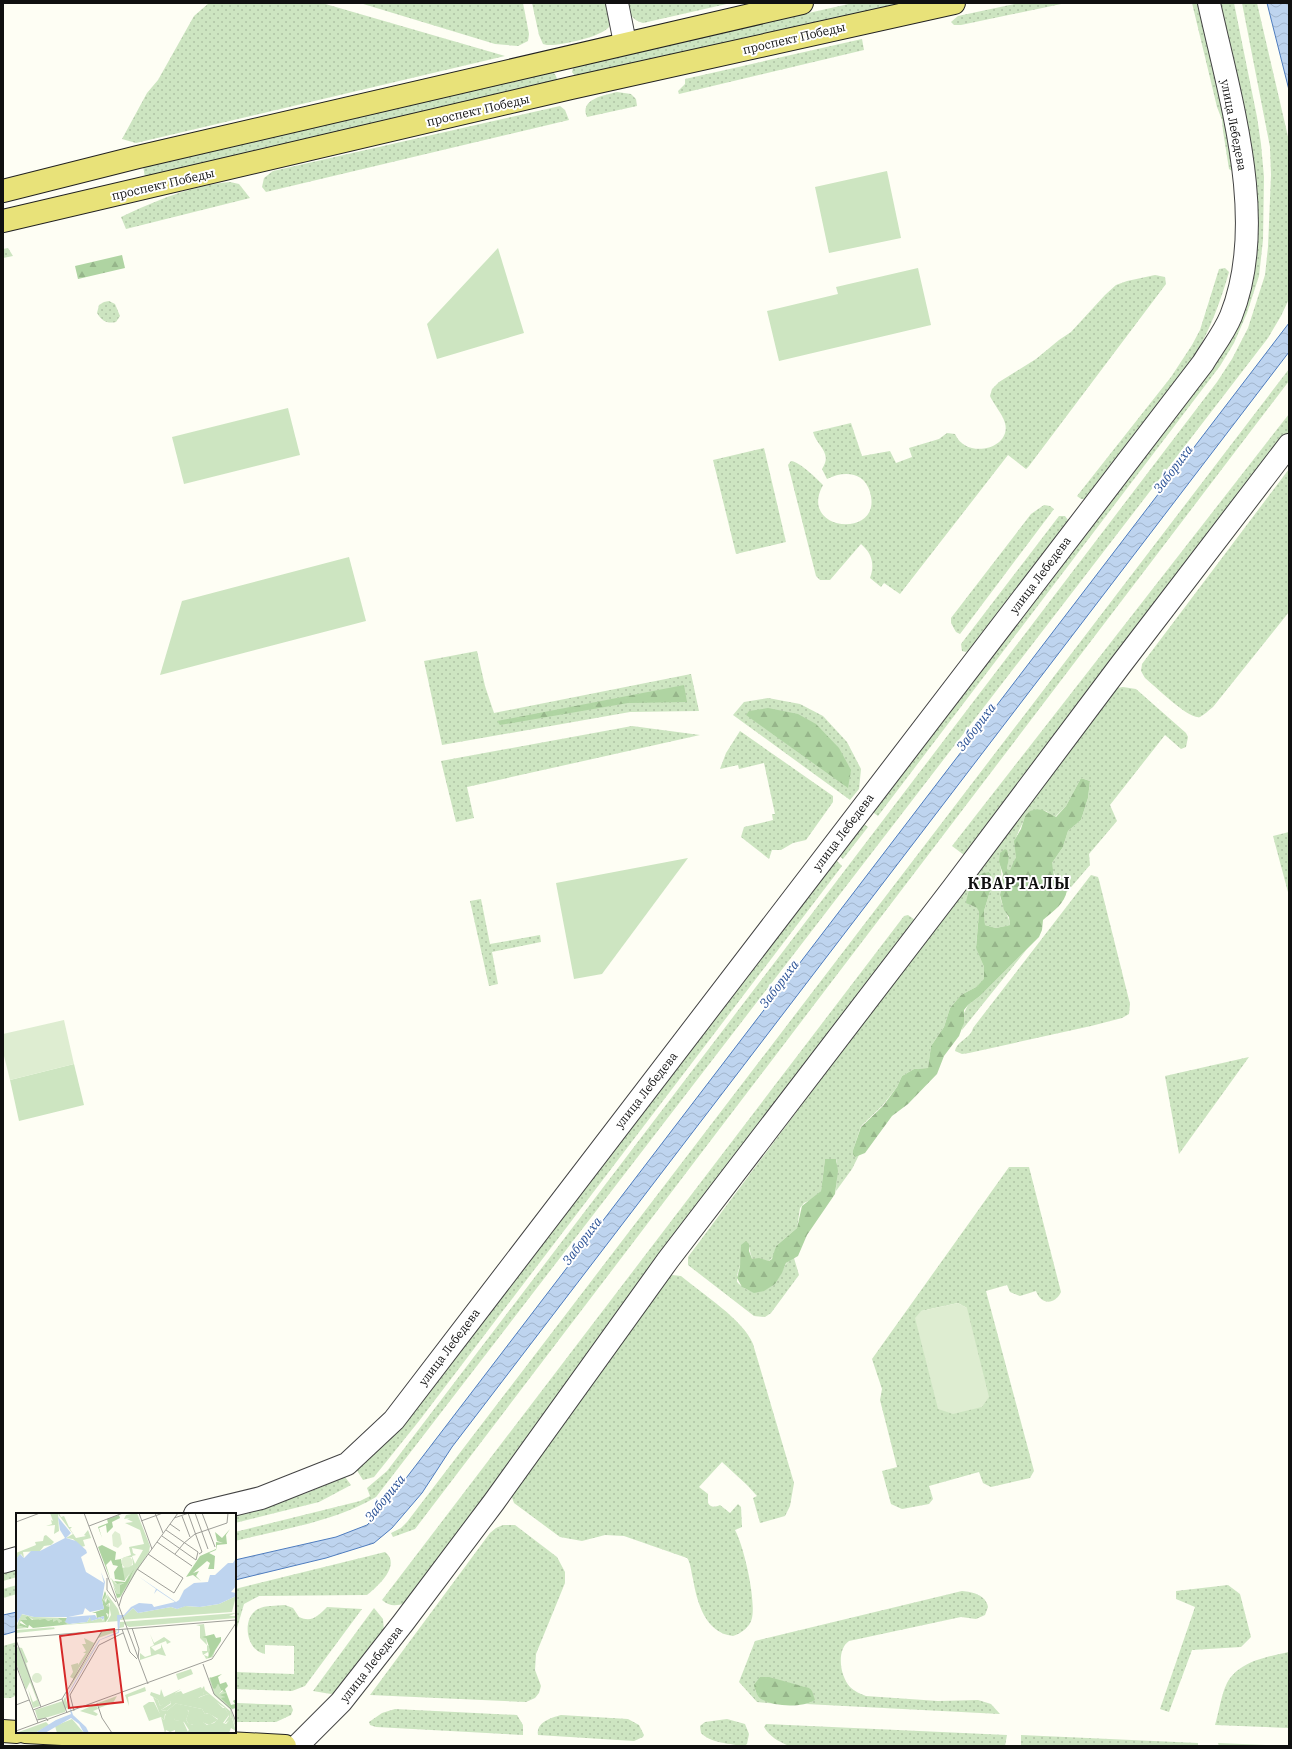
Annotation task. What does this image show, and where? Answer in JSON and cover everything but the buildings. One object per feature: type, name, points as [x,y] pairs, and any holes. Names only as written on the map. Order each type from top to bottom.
[{"type":"main road","points":[[3,191],[138,157],[802,3]]},
{"type":"main road","name":"проспект Победы","points":[[3,221],[578,86],[954,3]]},
{"type":"main road","points":[[138,157],[131,166],[132,173],[134,181],[144,188]]},
{"type":"main road","points":[[3,1731],[16,1732]]},
{"type":"main road","points":[[44,1733],[285,1746]]},
{"type":"street","points":[[617,3],[625,43]]},
{"type":"street","name":"улица Лебедева","points":[[199,1513],[261,1498],[347,1464],[394,1420],[1202,363],[1230,317],[1238,296],[1244,269],[1246,218],[1244,172],[1240,144],[1209,3]]},
{"type":"street","name":"улица Лебедева","points":[[297,1746],[341,1702],[403,1623],[489,1508],[668,1260],[953,888],[1114,673],[1289,445]]},
{"type":"street","points":[[3,1562],[16,1558]]},
{"type":"green space","points":[[209,3],[322,3],[505,56],[136,143],[122,139],[147,93],[158,80],[194,16]]},
{"type":"green space","points":[[360,3],[523,3],[529,34],[528,41],[518,46],[495,44]]},
{"type":"green space","points":[[532,3],[611,3],[613,15],[612,21],[605,31],[598,34],[570,42],[547,45],[543,44],[539,35]]},
{"type":"green space","points":[[627,3],[731,3],[643,23],[636,20],[632,16]]},
{"type":"green space","points":[[853,3],[909,3],[581,76],[575,76],[572,72],[573,68],[578,65]]},
{"type":"green space","points":[[1019,3],[1066,3],[961,25],[954,25],[951,22],[958,16]]},
{"type":"green space","points":[[1192,3],[1203,3],[1238,162],[1232,171],[1229,169],[1222,120],[1217,107]]},
{"type":"green space","points":[[1220,3],[1234,3],[1257,117],[1264,177],[1263,240],[1259,276],[1247,313],[1234,343],[1220,366],[878,816],[870,810],[1194,387],[1250,261]]},
{"type":"green space","points":[[1242,3],[1257,3],[1289,141],[1289,299],[1268,338],[376,1497],[360,1506],[325,1519],[236,1541],[236,1532],[360,1501],[370,1496],[367,1488],[387,1471],[1217,382],[1232,359],[1248,328],[1265,275],[1268,247],[1271,175],[1270,147]]},
{"type":"green space","points":[[862,39],[864,50],[679,94],[678,91],[685,84],[685,79]]},
{"type":"green space","points":[[551,72],[555,74],[557,79],[552,83],[145,177],[143,166]]},
{"type":"green space","points":[[617,92],[631,94],[636,99],[637,106],[587,117],[587,106],[590,102],[600,96]]},
{"type":"green space","points":[[560,106],[565,110],[569,120],[266,192],[262,187],[264,178],[273,171]]},
{"type":"green space","points":[[887,171],[901,238],[829,253],[815,187]]},
{"type":"green space","points":[[230,182],[239,184],[250,198],[126,229],[121,217],[147,205],[188,190],[202,186]]},
{"type":"green space","points":[[8,248],[13,256],[3,258],[3,249]]},
{"type":"green space","points":[[498,248],[524,333],[437,359],[427,324]]},
{"type":"green space","points":[[122,255],[125,268],[78,279],[75,266]]},
{"type":"green space","points":[[918,268],[931,325],[779,361],[767,311],[838,294],[836,287]]},
{"type":"green space","points":[[1225,268],[1229,272],[1215,315],[1195,355],[1087,499],[1081,499],[1077,496],[1171,377],[1192,345],[1200,330],[1219,269]]},
{"type":"green space","points":[[1155,275],[1165,277],[1166,284],[1029,466],[1026,469],[1008,455],[900,594],[884,583],[881,587],[870,578],[872,573],[872,560],[868,551],[861,544],[830,580],[820,580],[816,576],[788,465],[791,461],[803,467],[823,485],[818,501],[821,513],[830,521],[842,524],[854,523],[865,518],[871,507],[870,492],[863,480],[846,474],[833,476],[827,479],[822,469],[826,458],[825,454],[813,432],[851,423],[862,456],[890,451],[896,463],[912,457],[909,448],[939,439],[947,433],[955,434],[961,442],[968,447],[978,449],[995,445],[1002,439],[1005,432],[1005,423],[990,396],[992,389],[999,382],[1036,359],[1071,332],[1116,285]]},
{"type":"green space","points":[[109,301],[115,304],[120,316],[116,322],[110,323],[105,321],[97,313],[99,305]]},
{"type":"green space","points":[[1289,369],[1289,381],[415,1529],[393,1537],[391,1533],[401,1528],[407,1522]]},
{"type":"green space","points":[[288,408],[300,455],[184,484],[172,437]]},
{"type":"green space","points":[[1289,414],[1289,437],[964,855],[952,846]]},
{"type":"green space","points":[[764,448],[786,542],[736,554],[713,460]]},
{"type":"green space","points":[[1289,469],[1289,612],[1213,707],[1200,717],[1195,717],[1180,708],[1145,678],[1141,671],[1142,664]]},
{"type":"green space","points":[[1044,505],[1050,506],[1054,509],[960,634],[956,632],[951,623],[951,618],[1031,514]]},
{"type":"green space","points":[[1059,516],[1065,516],[1068,520],[1065,526],[969,650],[966,652],[962,651],[961,644]]},
{"type":"green space","points":[[349,557],[366,621],[160,675],[182,601]]},
{"type":"green space","points":[[477,651],[485,686],[494,713],[691,674],[699,711],[630,712],[442,745],[424,661]]},
{"type":"green space","points":[[684,685],[687,702],[628,703],[500,725],[497,721]]},
{"type":"green space","points":[[1123,687],[1136,689],[1186,733],[1188,737],[1186,747],[1181,749],[1165,735],[1110,805],[1117,821],[1089,854],[1090,865],[1066,893],[1067,890],[1053,871],[1052,863],[1063,847],[1068,831],[1081,820],[1088,798],[1090,781],[1081,778],[1066,806],[1055,817],[1046,811],[1037,809],[1025,816],[1017,834],[1015,848],[1017,852],[1015,861],[1010,870],[1007,869],[1009,854],[999,862],[1001,875],[1000,896],[1010,925],[996,928],[985,925],[984,911],[991,888],[991,874],[986,872],[971,884],[970,905],[978,908],[979,912],[976,947],[984,967],[985,979],[976,987],[961,995],[950,1008],[944,1027],[931,1046],[928,1068],[914,1069],[902,1076],[897,1087],[882,1106],[861,1126],[853,1150],[855,1156],[859,1155],[852,1169],[836,1191],[836,1159],[825,1159],[821,1191],[815,1198],[804,1203],[800,1208],[797,1228],[776,1246],[774,1256],[769,1261],[752,1259],[749,1247],[741,1245],[741,1262],[737,1275],[737,1282],[747,1290],[757,1292],[768,1288],[777,1280],[788,1262],[794,1258],[799,1275],[771,1313],[765,1317],[754,1316],[688,1265],[688,1257],[1108,695],[1117,688]]},
{"type":"green space","points":[[768,698],[800,704],[823,716],[847,742],[861,769],[859,789],[850,800],[733,715],[744,702]]},
{"type":"green space","points":[[768,708],[798,714],[816,724],[839,748],[851,770],[848,788],[746,715],[749,711]]},
{"type":"green space","points":[[632,726],[700,735],[467,787],[474,818],[456,822],[441,761]]},
{"type":"green space","points":[[740,731],[833,796],[833,802],[806,840],[793,843],[781,850],[772,850],[769,859],[741,837],[744,827],[773,820],[772,814],[775,814],[764,763],[739,769],[738,765],[720,769],[726,753]]},
{"type":"green space","points":[[1081,778],[1090,781],[1088,798],[1081,820],[1068,831],[1063,847],[1052,863],[1054,876],[1067,890],[1064,899],[1058,907],[1043,920],[1042,930],[1039,937],[964,1010],[964,1023],[959,1036],[944,1056],[937,1074],[908,1104],[892,1116],[865,1153],[855,1157],[853,1150],[861,1127],[883,1106],[897,1087],[902,1076],[914,1069],[928,1068],[931,1046],[944,1027],[950,1008],[961,995],[976,987],[984,979],[984,967],[976,948],[979,912],[977,908],[966,903],[970,888],[979,875],[989,872],[991,874],[991,888],[984,911],[985,925],[996,928],[1010,925],[1009,917],[1004,910],[1000,895],[1003,874],[999,862],[1000,853],[1005,849],[1007,850],[1009,857],[1007,869],[1010,870],[1016,857],[1014,841],[1021,829],[1025,816],[1030,811],[1037,809],[1043,810],[1056,817],[1066,806]]},
{"type":"green space","points":[[861,822],[868,827],[843,859],[837,854]]},
{"type":"green space","points":[[1289,832],[1289,896],[1273,836]]},
{"type":"green space","points":[[688,858],[602,974],[574,979],[556,883]]},
{"type":"green space","points":[[835,859],[842,866],[419,1421],[374,1477],[363,1480],[356,1469]]},
{"type":"green space","points":[[1091,875],[1098,877],[1099,880],[1130,1004],[1129,1014],[1122,1018],[1091,1026],[969,1053],[962,1054],[955,1051],[958,1045],[970,1034],[973,1028]]},
{"type":"green space","points":[[481,899],[490,944],[540,935],[541,942],[492,952],[498,984],[489,986],[470,901]]},
{"type":"green space","points":[[908,915],[922,925],[406,1603],[393,1605],[382,1600],[904,916]]},
{"type":"green space","points":[[1027,949],[962,1030],[964,1013],[968,1005],[980,996]]},
{"type":"green space","points":[[64,1020],[74,1064],[10,1080],[3,1052],[3,1034]]},
{"type":"green space","points":[[1249,1057],[1179,1154],[1165,1076]]},
{"type":"green space","points":[[74,1064],[84,1105],[19,1121],[10,1080]]},
{"type":"green space","points":[[825,1159],[836,1159],[838,1171],[835,1194],[807,1235],[798,1256],[786,1263],[775,1284],[764,1291],[754,1293],[742,1287],[737,1278],[740,1266],[741,1245],[746,1241],[749,1244],[749,1251],[752,1259],[759,1258],[769,1261],[772,1259],[776,1246],[797,1228],[802,1206],[821,1191]]},
{"type":"green space","points":[[1009,1167],[1029,1167],[1061,1292],[1055,1299],[1048,1302],[1041,1299],[1036,1291],[1020,1296],[1010,1292],[1007,1285],[986,1291],[1034,1471],[1030,1478],[991,1487],[983,1483],[979,1472],[929,1486],[933,1499],[929,1504],[902,1509],[891,1504],[882,1471],[897,1467],[880,1400],[882,1389],[872,1359]],"holes":[[[958,1303],[967,1308],[921,1311]]]},
{"type":"green space","points":[[667,1276],[681,1276],[732,1316],[748,1335],[753,1344],[794,1483],[790,1506],[785,1516],[760,1523],[753,1498],[757,1496],[722,1462],[699,1487],[708,1494],[709,1505],[715,1507],[720,1505],[730,1513],[738,1504],[741,1507],[742,1527],[735,1530],[742,1548],[751,1586],[753,1610],[751,1621],[747,1627],[733,1636],[723,1634],[716,1629],[709,1623],[704,1615],[697,1597],[687,1558],[624,1536],[605,1535],[582,1541],[560,1537],[514,1503],[511,1495]]},
{"type":"green space","points":[[958,1303],[967,1308],[989,1397],[982,1407],[953,1414],[938,1409],[915,1318],[921,1311]]},
{"type":"green space","points":[[345,1477],[351,1485],[319,1502],[236,1523],[236,1513],[226,1513],[304,1494]]},
{"type":"green space","points":[[503,1525],[515,1525],[557,1557],[565,1572],[565,1583],[536,1654],[535,1670],[541,1686],[539,1693],[535,1698],[526,1702],[370,1695],[490,1533]]},
{"type":"green space","points":[[385,1552],[390,1557],[391,1563],[386,1575],[382,1581],[367,1595],[259,1596],[244,1604],[236,1632],[236,1589]]},
{"type":"green space","points":[[16,1564],[16,1577],[3,1581],[3,1567]]},
{"type":"green space","points":[[16,1585],[16,1594],[3,1598],[3,1589]]},
{"type":"green space","points":[[1228,1585],[1240,1594],[1251,1637],[1241,1647],[1192,1650],[1169,1712],[1160,1709],[1195,1607],[1176,1599],[1176,1591]]},
{"type":"green space","points":[[962,1591],[975,1593],[985,1600],[988,1607],[985,1615],[976,1619],[961,1617],[849,1641],[842,1650],[842,1670],[850,1687],[866,1696],[938,1701],[978,1700],[991,1704],[1000,1714],[806,1704],[811,1702],[805,1687],[765,1677],[755,1690],[762,1698],[778,1704],[757,1702],[739,1682],[755,1641]]},
{"type":"green space","points":[[285,1605],[293,1608],[299,1617],[304,1619],[311,1619],[318,1616],[327,1607],[362,1609],[305,1686],[292,1691],[236,1689],[236,1672],[294,1674],[294,1646],[265,1645],[265,1654],[259,1652],[250,1641],[248,1634],[249,1619],[258,1609],[268,1606]]},
{"type":"green space","points":[[374,1608],[383,1619],[384,1631],[337,1692],[331,1694],[313,1691]]},
{"type":"green space","points":[[16,1642],[16,1696],[11,1698],[3,1698],[3,1646]]},
{"type":"green space","points":[[1289,1652],[1289,1728],[1215,1725],[1223,1693],[1232,1676],[1246,1665],[1254,1661]]},
{"type":"green space","points":[[760,1677],[769,1677],[809,1688],[812,1691],[815,1700],[809,1703],[788,1706],[767,1702],[758,1696],[754,1687]]},
{"type":"green space","points":[[237,1703],[291,1705],[293,1710],[291,1715],[276,1722],[236,1722]]},
{"type":"green space","points":[[395,1709],[517,1715],[523,1725],[523,1735],[376,1727],[370,1725],[369,1722],[382,1713]]},
{"type":"green space","points":[[561,1715],[628,1719],[639,1725],[644,1735],[643,1737],[634,1741],[538,1735],[539,1727],[545,1721]]},
{"type":"green space","points":[[727,1719],[745,1724],[749,1734],[747,1744],[744,1746],[721,1742],[710,1739],[701,1733],[700,1726],[705,1722]]},
{"type":"green space","points":[[766,1724],[1007,1735],[1005,1746],[789,1746],[772,1736],[764,1727]]},
{"type":"green space","points":[[1021,1735],[1198,1743],[1198,1746],[1021,1746]]},
{"type":"green space","points":[[1218,1743],[1289,1746],[1219,1746]]},
{"type":"water","points":[[1267,3],[1289,3],[1289,90]]},
{"type":"water","points":[[1289,323],[1289,352],[452,1447],[422,1493],[392,1528],[374,1543],[326,1558],[236,1580],[236,1560],[336,1537],[367,1525],[381,1511]]},
{"type":"water","points":[[16,1612],[16,1631],[3,1635],[3,1615]]},
{"type":"district","name":"КВАРТАЛЫ","points":[[1019,883]]},
{"type":"water label","name":"Забориха","points":[[1173,469]]},
{"type":"water label","name":"Забориха","points":[[976,727]]},
{"type":"water label","name":"Забориха","points":[[779,984]]},
{"type":"water label","name":"Забориха","points":[[582,1241]]},
{"type":"water label","name":"Забориха","points":[[385,1498]]}]
